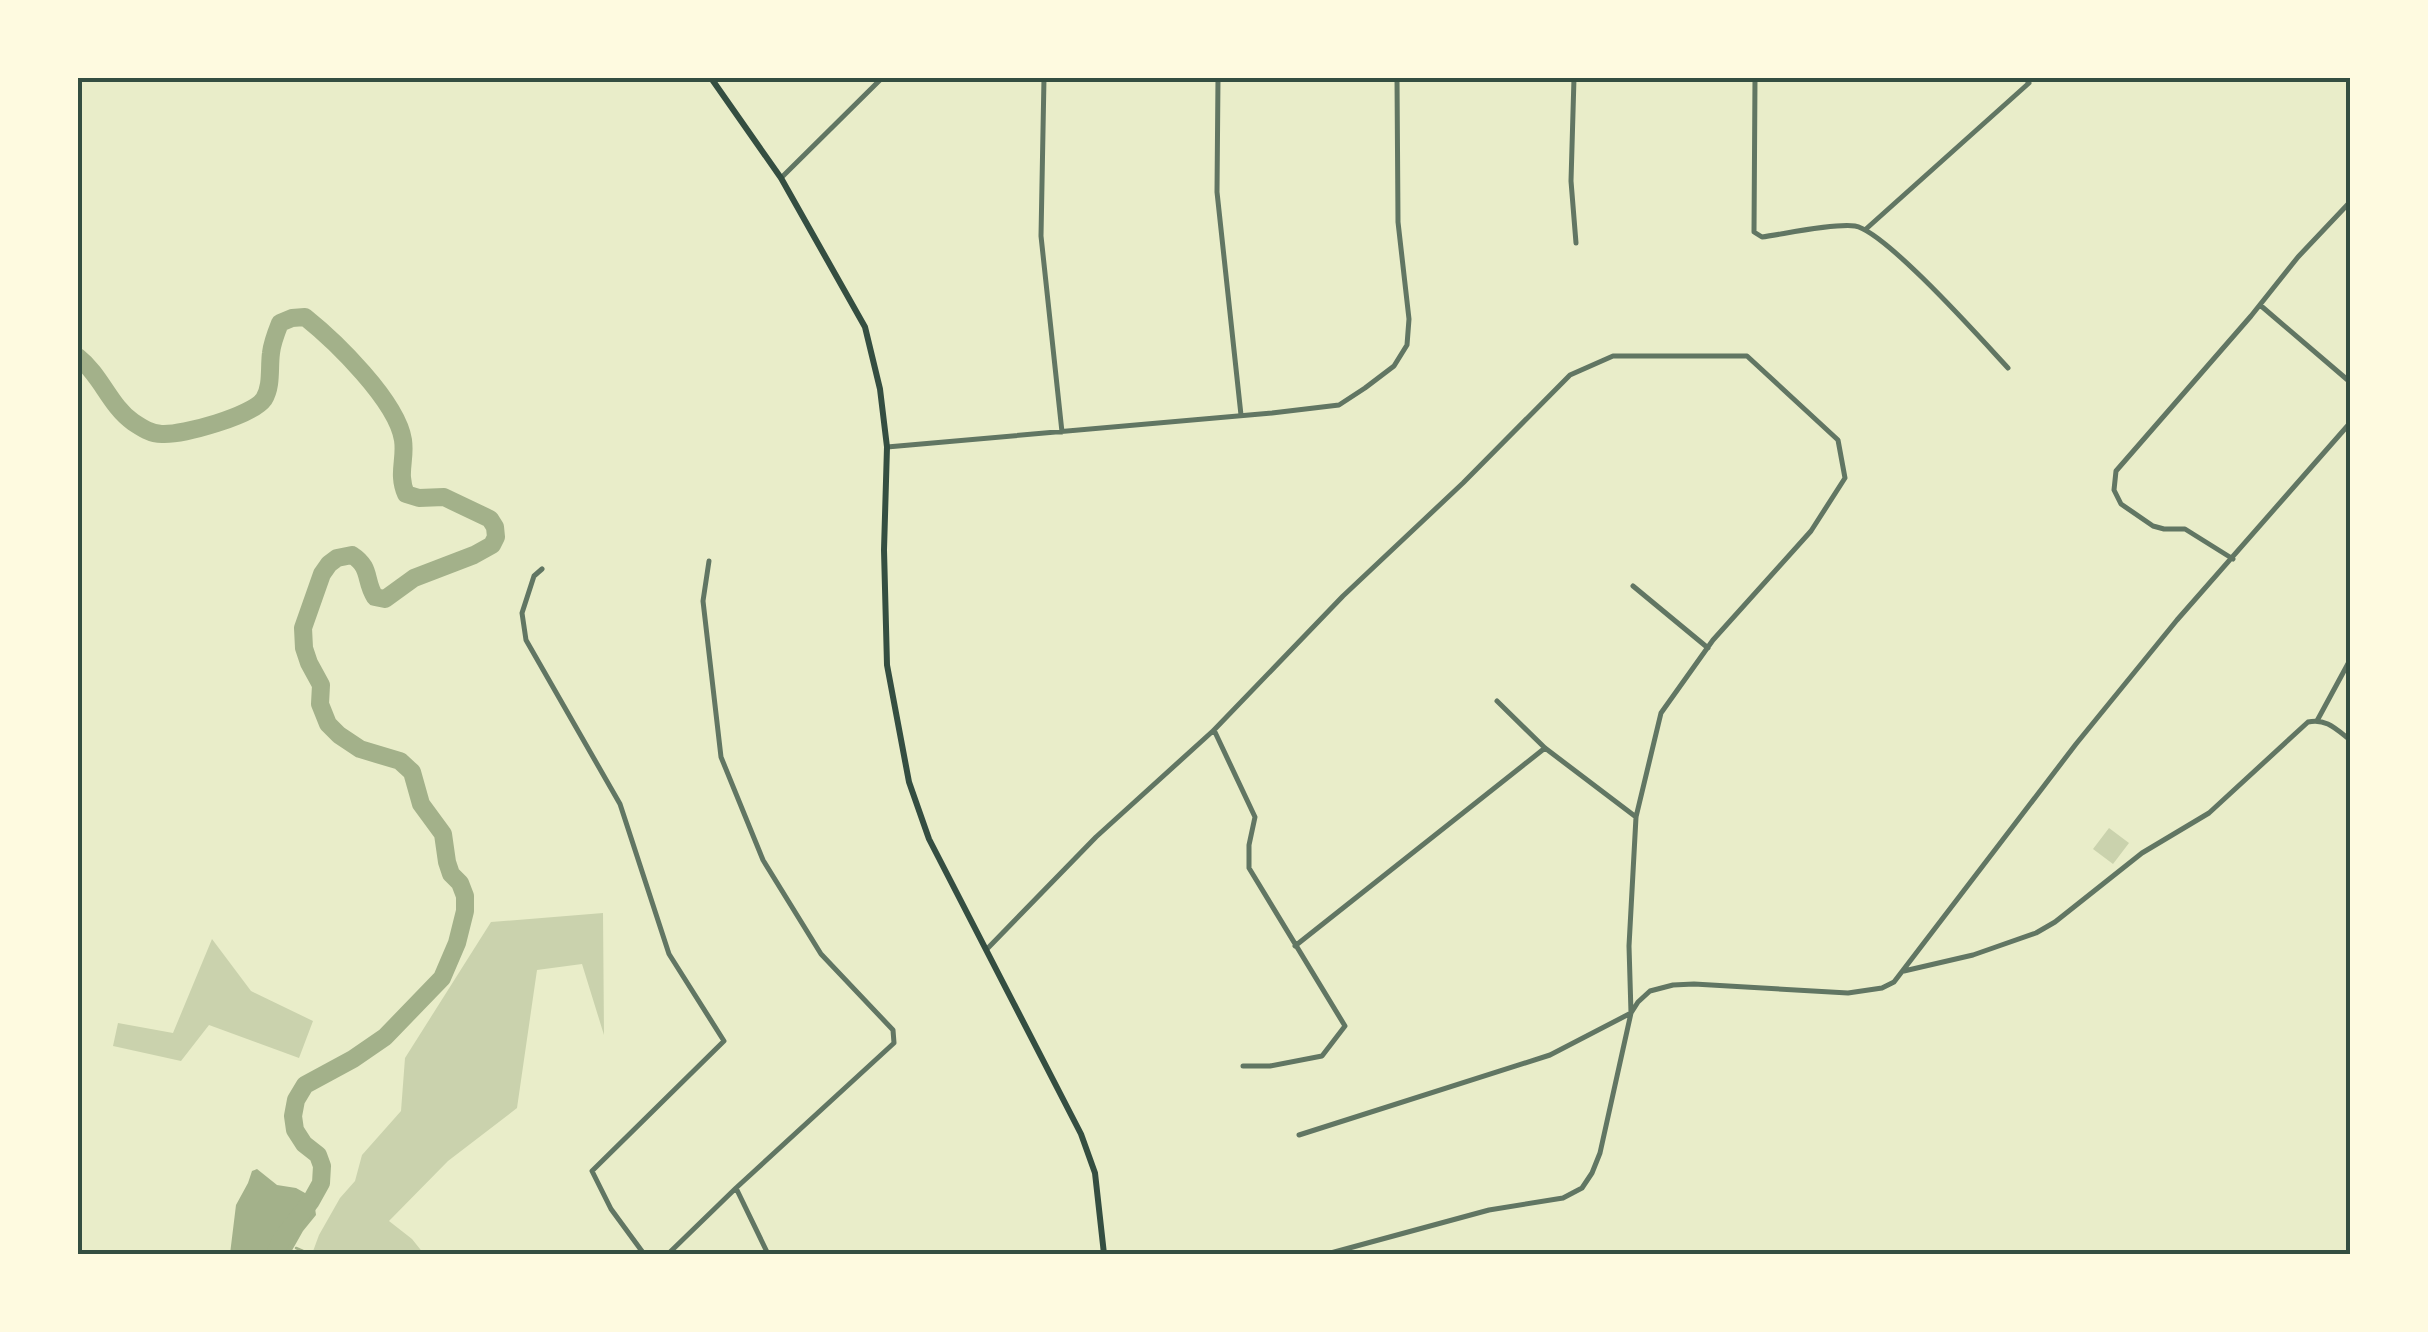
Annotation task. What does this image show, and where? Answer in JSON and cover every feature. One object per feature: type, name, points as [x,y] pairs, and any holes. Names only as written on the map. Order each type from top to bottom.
[{"type":"main road","points":[[710,78],[782,178],[866,327],[880,389],[887,448],[884,550],[888,665],[910,782],[929,839],[1086,1145],[1098,1192],[1104,1254]]},
{"type":"street","points":[[782,178],[882,78]]},
{"type":"street","points":[[1044,78],[1041,236],[1062,432]]},
{"type":"street","points":[[1218,78],[1217,192],[1241,415]]},
{"type":"street","points":[[887,448],[1339,405],[1366,388],[1394,366],[1407,344],[1409,319],[1398,222],[1397,78]]},
{"type":"street","points":[[1574,78],[1571,181],[1576,243]]},
{"type":"street","points":[[1755,78],[1754,232],[1762,237],[1851,225],[1866,229],[1892,249],[2008,368]]},
{"type":"street","points":[[1866,229],[2030,83],[2025,78]]},
{"type":"street","points":[[2232,559],[2185,529],[2158,528],[2121,504],[2114,490],[2116,471],[2260,306],[2298,256],[2350,202]]},
{"type":"street","points":[[2260,306],[2350,382]]},
{"type":"street","points":[[987,949],[1096,837],[1214,730],[1344,596],[1570,376],[1613,356],[1747,356],[1838,440],[1845,478],[1812,532],[1708,648],[1662,713],[1636,817],[1629,946],[1631,1013],[1600,1152],[1586,1182],[1562,1198],[1489,1210],[1328,1254]]},
{"type":"street","points":[[1300,1135],[1550,1055],[1631,1013],[1650,991],[1694,984],[1848,993],[1882,988],[1894,982],[2076,744],[2177,620],[2350,423]]},
{"type":"street","points":[[668,1254],[894,1043],[893,1030],[821,954],[763,860],[721,756],[703,601],[710,561]]},
{"type":"street","points":[[542,569],[534,576],[522,613],[526,640],[620,804],[669,954],[724,1041],[592,1171],[611,1209],[644,1254]]},
{"type":"street","points":[[1633,586],[1708,648]]},
{"type":"street","points":[[2317,720],[2350,660]]},
{"type":"street","points":[[1497,702],[1545,748],[1636,817]]},
{"type":"street","points":[[1903,972],[1973,956],[2055,922],[2142,852],[2208,813],[2308,722],[2326,722],[2350,740]]},
{"type":"street","points":[[1214,730],[1255,817],[1249,868],[1345,1026],[1322,1056],[1270,1066],[1243,1066]]},
{"type":"street","points":[[1295,946],[1545,748]]},
{"type":"street","points":[[736,1188],[768,1254]]},
{"type":"shaded area","points":[[2109,828],[2129,843],[2113,864],[2093,849]]},
{"type":"shaded area","points":[[603,913],[604,1035],[582,964],[537,970],[517,1108],[448,1161],[389,1221],[424,1254],[312,1254],[340,1198],[355,1181],[362,1155],[401,1111],[405,1058],[491,922]]},
{"type":"shaded area","points":[[212,939],[251,991],[313,1021],[299,1058],[209,1025],[181,1061],[113,1046],[118,1023],[173,1033]]},
{"type":"shaded area","points":[[257,1169],[277,1185],[305,1193],[315,1208],[316,1215],[290,1254],[230,1254],[236,1205],[252,1171]]},
{"type":"waterway","points":[[78,357],[133,422],[158,434],[185,431],[232,418],[264,399],[272,346],[280,323],[305,317],[348,356],[389,408],[403,440],[402,480],[406,494],[444,497],[490,519],[495,527],[492,545],[414,578],[385,599],[375,597],[358,560],[352,555],[337,558],[322,574],[303,628],[304,648],[321,685],[320,704],[328,724],[360,749],[400,761],[412,772],[421,804],[443,834],[451,874],[465,896],[465,911],[442,978],[385,1037],[305,1085],[296,1100],[295,1130],[318,1155],[321,1183],[275,1254]]},
{"type":"waterway","points":[[296,1248],[303,1251]]}]
